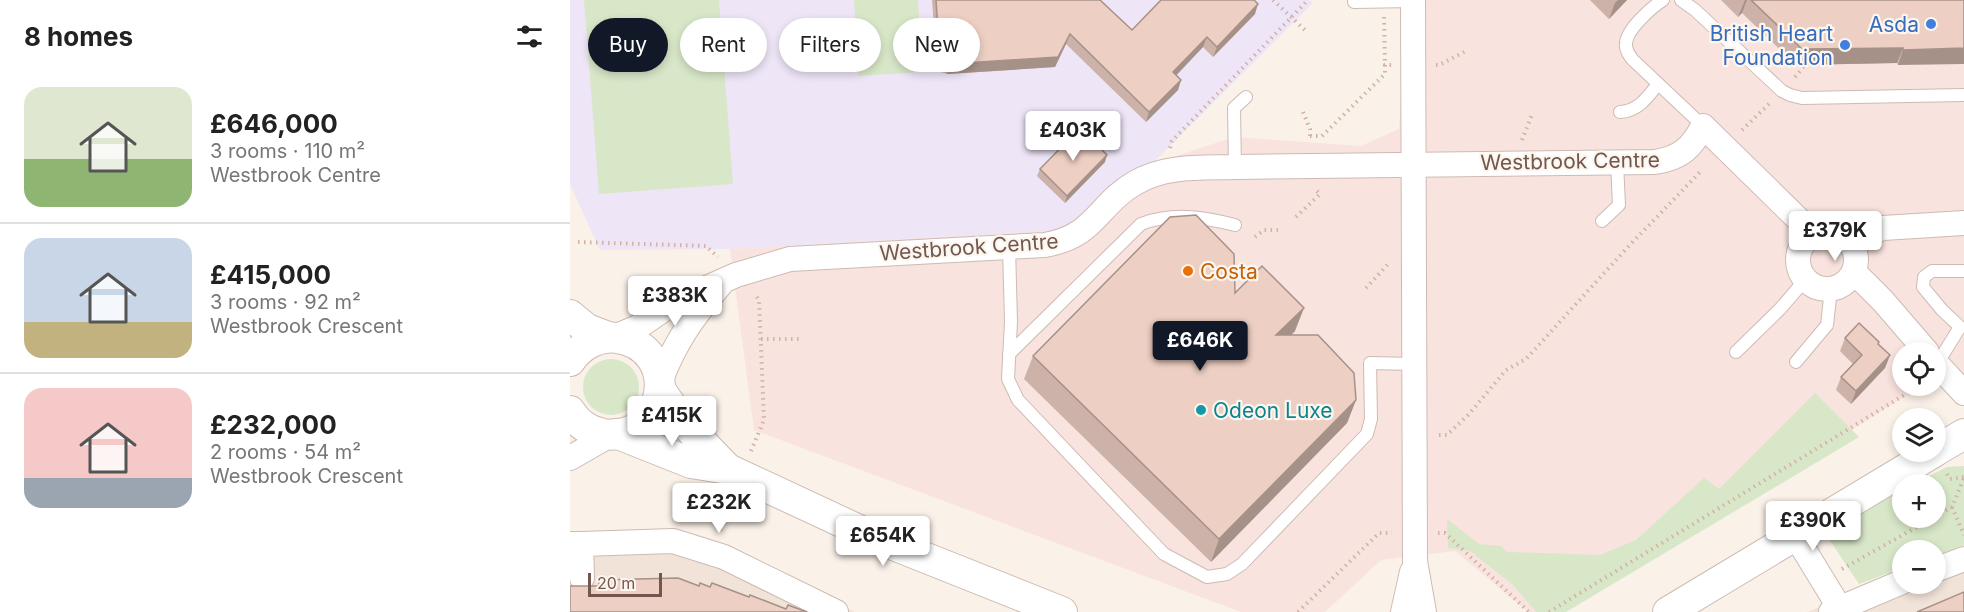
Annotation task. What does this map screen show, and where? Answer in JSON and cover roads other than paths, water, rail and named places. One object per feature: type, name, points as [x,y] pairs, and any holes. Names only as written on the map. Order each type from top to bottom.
[{"type":"street","points":[[1413,0],[1415,561],[1424,612]]},
{"type":"street","points":[[1703,126],[1800,220],[1808,237]]},
{"type":"street","name":"Westbrook Centre","points":[[611,337],[638,327],[673,303],[736,275],[790,259],[1062,242],[1090,225],[1118,195],[1134,183],[1152,175],[1179,169],[1523,162],[1655,162],[1674,158],[1688,148],[1703,126]]},
{"type":"street","points":[[1851,243],[1883,228],[1964,223]]},
{"type":"street","points":[[1826,230],[1836,232],[1851,243],[1856,262],[1854,272],[1848,280],[1840,286],[1822,288],[1805,279],[1800,272],[1798,253],[1808,237],[1826,230]]},
{"type":"street","points":[[1854,272],[1918,342]]},
{"type":"street","name":"Westbrook Centre","points":[[660,386],[668,361],[689,322],[721,283]]},
{"type":"street","points":[[570,315],[587,329],[628,340],[640,347],[657,369],[660,386],[675,413],[689,430],[737,473]]},
{"type":"street","points":[[570,361],[581,347],[594,340],[611,337]]},
{"type":"street","points":[[1946,373],[1964,393]]},
{"type":"street","points":[[570,458],[614,434],[634,429],[647,420],[656,406],[660,386]]},
{"type":"street","points":[[570,411],[584,426],[597,433],[614,434],[691,463],[737,473],[876,538],[1062,612]]},
{"type":"street","points":[[1946,444],[1964,434]]},
{"type":"street","points":[[1668,612],[1916,462]]},
{"type":"street","points":[[1795,535],[1835,610],[1892,586]]},
{"type":"street","points":[[582,578],[575,544],[673,541],[724,558],[836,612]]},
{"type":"street","points":[[1946,566],[1964,559]]},
{"type":"street","points":[[1403,612],[1415,561]]},
{"type":"lane","points":[[1354,2],[1413,0]]},
{"type":"lane","points":[[1663,0],[1631,29],[1626,42],[1627,52],[1703,126]]},
{"type":"lane","points":[[1681,0],[1782,91],[1790,95],[1802,98],[1964,95]]},
{"type":"lane","points":[[1620,112],[1630,111],[1658,84]]},
{"type":"lane","points":[[1235,167],[1234,108],[1246,97]]},
{"type":"lane","points":[[1602,221],[1618,205],[1617,163]]},
{"type":"lane","points":[[1010,354],[1141,224],[1158,217],[1205,217],[1235,225]]},
{"type":"lane","points":[[1009,247],[1011,322],[1008,379],[1018,400],[1164,554],[1207,577],[1227,574],[1242,564],[1367,434],[1371,419],[1371,363],[1414,364]]},
{"type":"lane","points":[[1946,343],[1962,324],[1923,287],[1924,277],[1932,270],[1964,270]]},
{"type":"lane","points":[[1736,352],[1780,309],[1805,279]]},
{"type":"lane","points":[[1796,362],[1827,325],[1831,288]]},
{"type":"place","name":"Asda","points":[[1931,24]]},
{"type":"place","name":"British Heart Foundation","points":[[1845,45]]},
{"type":"place","name":"Costa","points":[[1188,271]]},
{"type":"place","name":"Odeon Luxe","points":[[1201,410]]}]
